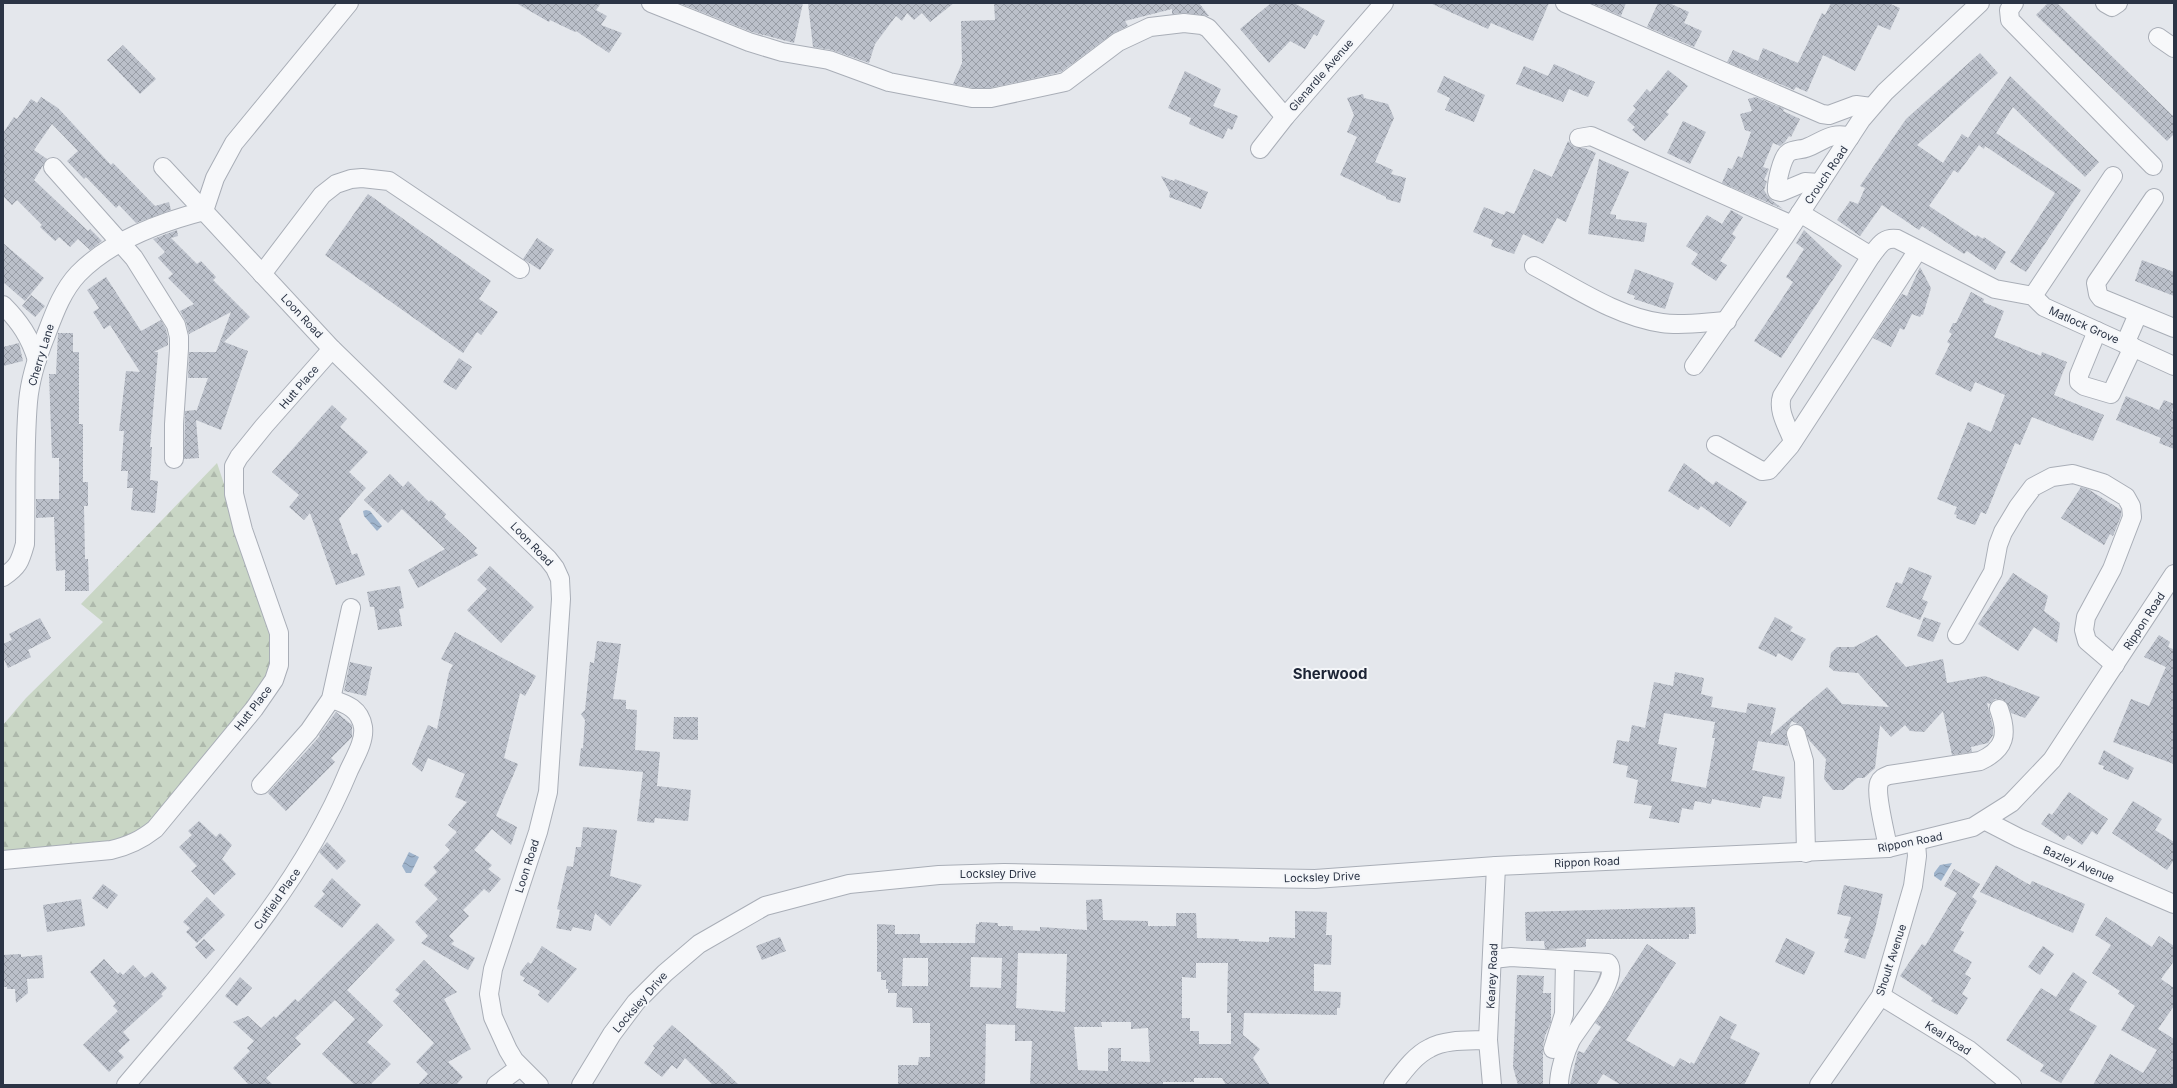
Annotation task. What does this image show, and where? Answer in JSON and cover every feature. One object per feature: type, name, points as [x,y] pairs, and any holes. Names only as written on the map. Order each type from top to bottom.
[{"type":"street","points":[[204,211],[215,178],[234,142],[349,3]]},
{"type":"street","points":[[651,3],[749,42],[782,52],[829,60],[889,82],[972,98],[991,98],[1065,82],[1118,42],[1150,27],[1184,23],[1202,25],[1208,28],[1234,56],[1285,117]]},
{"type":"street","name":"Glenardle Avenue","points":[[1260,149],[1285,117],[1384,3]]},
{"type":"street","points":[[1565,3],[1822,114],[1830,115],[1856,105],[1871,107]]},
{"type":"street","name":"Crouch Road","points":[[1694,366],[1727,321],[1871,107],[1980,3]]},
{"type":"street","points":[[2014,3],[2009,10],[2010,20],[2153,166]]},
{"type":"street","points":[[2105,3],[2112,6],[2118,3]]},
{"type":"street","points":[[2158,37],[2174,48]]},
{"type":"street","points":[[1820,183],[1805,182],[1781,192],[1777,191],[1776,184],[1785,157],[1788,153],[1805,149],[1829,137],[1842,134],[1850,137]]},
{"type":"street","points":[[1579,138],[1591,136],[1796,219],[1871,256]]},
{"type":"street","points":[[53,167],[122,242],[134,258],[176,325],[179,337],[174,424],[174,459]]},
{"type":"street","name":"Loon Road","points":[[163,167],[332,349],[519,529],[556,568],[560,579],[561,607],[548,792],[538,832],[493,969],[489,994],[493,1017],[502,1039],[514,1060],[539,1085]]},
{"type":"street","points":[[1793,441],[1782,414],[1782,396],[1871,256],[1884,239],[1898,239],[1995,289],[2033,296],[2113,176]]},
{"type":"street","points":[[262,274],[322,195],[336,184],[351,179],[362,178],[389,181],[520,269]]},
{"type":"street","points":[[2154,198],[2096,283],[2098,294],[2101,298],[2174,328]]},
{"type":"street","name":"Cherry Lane","points":[[3,577],[15,569],[21,560],[25,544],[26,426],[31,381],[37,360],[56,310],[65,292],[78,274],[94,260],[122,242],[175,218],[204,211]]},
{"type":"street","points":[[1716,446],[1762,472],[1770,470],[1793,441],[1918,250]]},
{"type":"street","points":[[1534,266],[1611,306],[1644,319],[1664,323],[1727,321]]},
{"type":"street","name":"Matlock Grove","points":[[2033,296],[2044,307],[2174,366]]},
{"type":"street","points":[[3,305],[18,320],[31,340],[37,360]]},
{"type":"street","points":[[2097,331],[2079,375],[2079,382],[2084,386],[2112,394],[2129,346],[2138,314]]},
{"type":"street","name":"Hutt Place","points":[[3,860],[111,850],[128,846],[143,838],[160,823],[254,709],[274,680],[279,665],[280,633],[243,530],[234,494],[234,466],[264,426],[332,349]]},
{"type":"street","points":[[1958,634],[1993,572],[2001,538],[2018,507],[2033,487],[2052,477],[2073,474],[2103,483],[2126,497],[2131,506],[2132,517],[2112,569],[2086,617],[2084,630],[2087,641],[2115,665]]},
{"type":"street","name":"Rippon Road","points":[[1496,866],[1806,853],[1888,848],[1916,843],[1973,828],[1986,821],[2011,803],[2052,760],[2174,574]]},
{"type":"street","points":[[261,785],[309,731],[331,699],[351,608]]},
{"type":"street","name":"Cutfield Place","points":[[126,1085],[270,912],[308,852],[342,787],[362,740],[363,728],[358,713],[349,705],[331,699]]},
{"type":"street","points":[[1888,848],[1879,796],[1879,783],[1882,778],[1888,775],[1980,761],[1992,756],[1997,752],[2004,737],[2004,722],[1999,709]]},
{"type":"street","points":[[1796,734],[1804,761],[1806,853]]},
{"type":"street","name":"Bazley Avenue","points":[[1986,821],[2019,838],[2174,904]]},
{"type":"street","name":"Shoult Avenue","points":[[1819,1085],[1881,996],[1913,886],[1917,856],[1916,843]]},
{"type":"street","name":"Kearey Road","points":[[1492,1085],[1488,1040],[1493,959],[1496,866]]},
{"type":"street","name":"Locksley Drive","points":[[581,1085],[612,1034],[636,1002],[665,973],[699,944],[734,922],[765,906],[794,897],[849,884],[939,875],[1004,873],[1315,879],[1496,866]]},
{"type":"street","points":[[1493,959],[1511,957],[1608,963],[1612,971],[1607,985],[1570,1042],[1559,1085]]},
{"type":"street","points":[[1553,1049],[1564,1014],[1565,961]]},
{"type":"street","name":"Keal Road","points":[[1881,996],[1969,1050],[2012,1085]]},
{"type":"street","points":[[1393,1085],[1417,1058],[1431,1047],[1449,1042],[1488,1040]]},
{"type":"street","points":[[496,1085],[520,1067]]},
{"type":"green space","points":[[217,463],[279,648],[276,668],[165,808],[144,829],[122,841],[3,855],[3,725],[26,698],[103,622],[81,604]]},
{"type":"water","points":[[363,511],[370,511],[382,526],[377,531],[364,516]]},
{"type":"water","points":[[409,852],[419,857],[411,873],[406,873],[402,866]]},
{"type":"water","points":[[1952,863],[1941,881],[1934,876],[1934,873],[1940,865]]},
{"type":"building","points":[[516,3],[601,3],[596,10],[607,16],[601,25],[622,33],[609,53],[576,31],[575,32],[550,20],[549,22]]},
{"type":"building","points":[[679,3],[803,3],[794,43],[752,32]]},
{"type":"building","points":[[808,3],[954,3],[930,22],[922,13],[914,20],[907,13],[902,21],[896,16],[875,44],[869,63],[832,50],[813,47]]},
{"type":"building","points":[[994,3],[1199,3],[1209,16],[1185,13],[1172,14],[1172,9],[1125,21],[1128,26],[1112,34],[1061,72],[990,88],[973,88],[953,84],[962,63],[961,21],[995,20]]},
{"type":"building","points":[[1271,3],[1294,3],[1325,21],[1317,36],[1314,34],[1305,49],[1290,41],[1269,63],[1240,29]]},
{"type":"building","points":[[1430,3],[1549,3],[1533,41],[1491,23],[1488,29]]},
{"type":"building","points":[[1591,3],[1626,3],[1621,16]]},
{"type":"building","points":[[1658,3],[1669,3],[1689,12],[1684,23],[1702,31],[1694,47],[1647,27]]},
{"type":"building","points":[[1831,3],[1888,3],[1900,8],[1890,30],[1878,25],[1855,71],[1823,55],[1807,92],[1796,87],[1794,90],[1727,62],[1733,50],[1758,61],[1763,48],[1798,63],[1822,13],[1825,15]]},
{"type":"building","points":[[2048,3],[2057,3],[2174,117],[2174,134],[2167,141],[2036,15]]},
{"type":"building","points":[[123,45],[156,79],[140,94],[107,60]]},
{"type":"building","points":[[1980,53],[1998,73],[1917,145],[1943,163],[1962,134],[1968,138],[2010,76],[2099,162],[2085,177],[2013,107],[1996,133],[2081,190],[2026,272],[2010,262],[2055,193],[1985,146],[1984,149],[1979,145],[1958,173],[1954,170],[1929,206],[1976,237],[1977,235],[1983,239],[1984,237],[2006,252],[1995,270],[1967,251],[1964,254],[1922,226],[1919,230],[1882,205],[1860,236],[1837,220],[1850,201],[1858,204],[1865,188],[1860,186],[1906,119]]},
{"type":"building","points":[[1554,64],[1595,82],[1588,97],[1569,89],[1563,102],[1516,84],[1524,66],[1548,76]]},
{"type":"building","points":[[1668,70],[1688,86],[1666,112],[1669,114],[1645,141],[1632,130],[1635,127],[1627,120],[1636,109],[1633,106],[1647,89],[1650,92]]},
{"type":"building","points":[[1185,71],[1221,89],[1213,106],[1238,116],[1232,130],[1228,128],[1223,139],[1189,124],[1191,118],[1168,108]]},
{"type":"building","points":[[1444,76],[1485,95],[1474,122],[1445,110],[1450,98],[1437,92]]},
{"type":"building","points":[[1363,94],[1364,98],[1388,104],[1394,118],[1375,162],[1393,170],[1391,174],[1406,178],[1400,203],[1386,199],[1386,197],[1340,175],[1357,137],[1347,132],[1354,115],[1347,98]]},
{"type":"building","points":[[41,97],[58,108],[111,165],[113,163],[155,206],[169,202],[171,210],[136,223],[119,205],[116,208],[86,177],[84,179],[67,161],[78,151],[52,124],[34,150],[47,159],[34,180],[88,231],[90,229],[102,241],[90,250],[78,239],[70,247],[59,237],[55,241],[40,227],[42,225],[17,200],[12,205],[3,196],[3,133],[14,117],[17,119],[31,99],[37,103]]},
{"type":"building","points":[[1756,97],[1784,109],[1783,111],[1800,119],[1791,137],[1789,136],[1780,146],[1773,143],[1763,167],[1769,169],[1764,180],[1767,181],[1764,190],[1769,198],[1783,209],[1722,183],[1728,168],[1732,169],[1738,156],[1742,158],[1751,132],[1745,130],[1740,114],[1752,111],[1748,99]]},
{"type":"building","points":[[1683,121],[1706,132],[1690,164],[1667,153]]},
{"type":"building","points":[[1568,141],[1575,148],[1585,148],[1596,153],[1566,222],[1557,218],[1543,244],[1523,234],[1514,254],[1491,246],[1493,240],[1473,232],[1484,207],[1504,215],[1506,211],[1514,214],[1534,169],[1552,177]]},
{"type":"building","points":[[1599,159],[1629,172],[1610,214],[1616,215],[1616,219],[1647,223],[1644,242],[1588,234]]},
{"type":"building","points":[[1161,176],[1174,181],[1175,179],[1208,192],[1201,209],[1169,197],[1170,193]]},
{"type":"building","points":[[368,194],[491,281],[479,299],[498,312],[481,335],[477,332],[463,353],[325,255]]},
{"type":"building","points":[[1731,210],[1743,217],[1732,234],[1736,237],[1720,261],[1727,265],[1716,281],[1691,264],[1698,254],[1686,246],[1707,215],[1722,224]]},
{"type":"building","points":[[177,230],[178,236],[171,238],[197,264],[201,261],[216,277],[213,280],[250,317],[224,342],[248,351],[221,430],[196,420],[199,458],[184,459],[185,411],[196,410],[196,412],[208,378],[188,378],[189,352],[216,352],[231,312],[189,334],[186,322],[180,311],[194,304],[168,278],[173,274],[158,258],[165,252],[153,239]]},
{"type":"building","points":[[1804,230],[1842,266],[1781,358],[1754,341],[1793,282],[1786,277],[1804,249],[1796,243]]},
{"type":"building","points":[[537,238],[554,250],[540,270],[523,259]]},
{"type":"building","points":[[3,243],[44,278],[25,301],[3,282]]},
{"type":"building","points":[[2142,260],[2174,272],[2174,296],[2135,281]]},
{"type":"building","points":[[1920,267],[1931,288],[1923,315],[1922,314],[1920,317],[1912,314],[1904,330],[1900,328],[1891,347],[1873,338],[1902,294],[1907,296]]},
{"type":"building","points":[[1635,269],[1674,283],[1665,309],[1634,299],[1635,296],[1627,293]]},
{"type":"building","points":[[106,277],[141,331],[161,320],[166,329],[168,338],[168,345],[154,352],[158,352],[150,447],[152,447],[150,480],[158,481],[155,513],[131,510],[133,488],[127,488],[128,471],[121,471],[124,431],[119,431],[126,371],[140,372],[110,325],[104,329],[93,312],[99,308],[87,290]]},
{"type":"building","points":[[1971,292],[1984,299],[1983,302],[2004,311],[1994,337],[2041,356],[2042,352],[2067,362],[2054,395],[2104,415],[2093,441],[2032,417],[2020,445],[2015,443],[1986,514],[1981,512],[1975,525],[1956,518],[1957,515],[1954,514],[1957,507],[1937,499],[1968,422],[1991,432],[2005,395],[1975,382],[1971,392],[1935,374],[1950,344],[1947,342],[1952,334],[1949,332],[1953,323],[1956,323]]},
{"type":"building","points":[[31,295],[45,306],[35,317],[22,306]]},
{"type":"building","points":[[58,333],[73,333],[73,352],[79,352],[79,424],[83,424],[83,482],[88,482],[88,506],[84,506],[85,559],[88,559],[89,591],[65,591],[65,570],[56,571],[54,517],[36,518],[36,499],[59,499],[59,458],[52,458],[49,374],[56,374]]},
{"type":"building","points":[[19,343],[23,361],[3,366],[3,347]]},
{"type":"building","points":[[459,358],[472,367],[456,390],[443,382]]},
{"type":"building","points":[[2126,396],[2159,410],[2164,400],[2174,404],[2170,417],[2174,408],[2174,449],[2159,443],[2161,438],[2116,420]]},
{"type":"building","points":[[332,405],[347,419],[340,427],[368,452],[349,472],[366,488],[339,519],[352,555],[357,553],[365,575],[336,585],[310,513],[304,520],[289,507],[299,495],[272,472]]},
{"type":"building","points":[[1684,463],[1713,485],[1716,481],[1747,502],[1730,527],[1701,506],[1698,510],[1668,491]]},
{"type":"building","points":[[390,474],[403,487],[408,481],[429,502],[431,500],[446,514],[444,517],[477,548],[474,551],[478,555],[418,588],[408,570],[445,549],[402,509],[388,523],[364,500]]},
{"type":"building","points":[[2081,487],[2088,489],[2121,510],[2121,516],[2113,536],[2110,534],[2104,545],[2061,518]]},
{"type":"building","points":[[490,566],[534,607],[501,643],[467,610],[487,589],[477,580]]},
{"type":"building","points":[[1909,567],[1932,576],[1922,599],[1928,602],[1920,620],[1886,607],[1896,582],[1902,584]]},
{"type":"building","points":[[2013,573],[2048,596],[2044,611],[2060,623],[2057,643],[2034,627],[2018,651],[1978,624]]},
{"type":"building","points":[[400,586],[404,608],[399,609],[402,626],[378,630],[374,607],[370,607],[367,592]]},
{"type":"building","points":[[1775,617],[1793,627],[1790,631],[1806,639],[1792,661],[1778,653],[1776,657],[1758,648]]},
{"type":"building","points":[[1924,617],[1941,623],[1933,642],[1917,636]]},
{"type":"building","points":[[40,618],[51,638],[28,650],[31,657],[8,668],[3,657],[3,644],[12,640],[9,634]]},
{"type":"building","points":[[455,632],[536,676],[525,696],[520,693],[504,758],[518,764],[496,816],[517,827],[511,845],[492,829],[474,850],[492,865],[488,869],[501,879],[489,893],[484,889],[463,910],[469,916],[449,936],[454,941],[451,944],[475,958],[468,970],[421,943],[428,936],[415,922],[438,899],[424,885],[437,872],[433,867],[450,850],[445,845],[457,832],[448,825],[467,802],[455,797],[465,774],[428,758],[422,772],[412,764],[428,725],[437,729],[449,672],[453,665],[441,659]]},
{"type":"building","points":[[1877,635],[1906,667],[1943,659],[1947,683],[1985,676],[2040,697],[2025,718],[2011,713],[2006,702],[2002,699],[1995,699],[1990,704],[1987,703],[1993,727],[1993,735],[1988,743],[1971,747],[1972,752],[1952,755],[1943,711],[1924,732],[1910,731],[1905,725],[1891,737],[1880,725],[1875,768],[1864,778],[1857,778],[1843,790],[1833,790],[1824,779],[1826,759],[1809,740],[1803,727],[1792,721],[1786,732],[1788,746],[1758,741],[1752,770],[1785,777],[1781,799],[1763,796],[1760,808],[1712,799],[1711,804],[1695,801],[1693,810],[1682,808],[1679,823],[1649,818],[1652,806],[1634,803],[1638,780],[1626,777],[1628,766],[1613,763],[1617,740],[1629,742],[1632,725],[1645,728],[1654,682],[1673,686],[1675,672],[1704,678],[1701,694],[1713,697],[1711,707],[1746,713],[1748,703],[1776,708],[1770,736],[1827,687],[1842,704],[1889,707],[1858,673],[1834,671],[1829,667],[1831,653],[1837,647],[1854,647]],"holes":[[[1664,713],[1715,722],[1712,738],[1715,738],[1706,788],[1671,781],[1677,748],[1658,744]]]},
{"type":"building","points":[[2159,635],[2170,642],[2168,647],[2173,649],[2174,647],[2174,764],[2113,742],[2131,699],[2149,706],[2166,667],[2144,657]]},
{"type":"building","points":[[597,641],[621,644],[613,699],[626,700],[626,709],[637,710],[635,750],[660,752],[657,786],[691,790],[688,821],[655,818],[654,823],[637,821],[643,772],[579,766],[581,748],[583,748],[585,720],[581,714],[585,710],[590,662],[594,663]]},
{"type":"building","points":[[350,662],[372,667],[366,696],[344,691]]},
{"type":"building","points":[[336,712],[352,725],[352,737],[331,758],[335,762],[286,811],[268,793],[320,736],[319,735]]},
{"type":"building","points":[[674,717],[698,717],[698,740],[673,739]]},
{"type":"building","points":[[2104,750],[2134,768],[2128,780],[2103,769],[2104,766],[2098,764]]},
{"type":"building","points":[[2069,792],[2108,819],[2097,835],[2092,831],[2082,845],[2068,835],[2064,840],[2041,824],[2049,813],[2052,815]]},
{"type":"building","points":[[2133,801],[2162,819],[2155,830],[2174,842],[2174,860],[2167,870],[2112,833]]},
{"type":"building","points":[[199,821],[216,837],[220,833],[232,845],[222,859],[236,874],[214,895],[191,871],[197,866],[179,847],[192,835],[188,831]]},
{"type":"building","points":[[583,827],[617,830],[610,876],[642,885],[610,926],[595,913],[591,931],[573,927],[571,931],[556,928],[560,910],[557,909],[567,866],[573,867],[576,847],[581,847]]},
{"type":"building","points":[[327,842],[346,861],[337,870],[319,852]]},
{"type":"building","points":[[1996,865],[2030,885],[2032,881],[2085,904],[2073,933],[1980,892]]},
{"type":"building","points":[[1954,869],[1980,884],[1972,897],[1977,901],[1960,930],[1964,932],[1953,951],[1972,962],[1965,974],[1971,978],[1962,994],[1968,998],[1957,1015],[1931,1001],[1933,998],[1900,976],[1922,944],[1925,946],[1957,893],[1944,886]]},
{"type":"building","points":[[332,878],[361,905],[342,928],[314,906],[325,894],[322,891]]},
{"type":"building","points":[[103,884],[118,895],[107,909],[92,898]]},
{"type":"building","points":[[1844,885],[1883,894],[1875,929],[1865,959],[1844,952],[1849,939],[1844,938],[1851,917],[1837,914]]},
{"type":"building","points":[[207,897],[225,915],[197,943],[186,932],[190,928],[183,922]]},
{"type":"building","points":[[81,899],[85,926],[47,932],[43,905]]},
{"type":"building","points":[[1102,899],[1103,920],[1148,921],[1148,926],[1176,926],[1176,913],[1196,913],[1197,938],[1239,939],[1239,941],[1269,942],[1269,937],[1295,938],[1295,911],[1327,912],[1326,935],[1332,935],[1331,965],[1314,964],[1314,991],[1341,992],[1340,1008],[1337,1008],[1337,1015],[1244,1013],[1243,1035],[1260,1049],[1253,1058],[1270,1085],[1226,1085],[1222,1078],[1194,1078],[1194,1082],[1163,1082],[1163,1085],[1030,1085],[1032,1041],[1015,1041],[1015,1025],[986,1024],[985,1084],[898,1085],[898,1065],[918,1065],[919,1057],[930,1057],[930,1023],[913,1023],[912,1008],[896,1007],[897,993],[888,993],[888,989],[886,989],[886,980],[881,980],[881,972],[877,972],[877,924],[895,925],[895,934],[920,934],[920,943],[975,943],[976,924],[979,924],[979,922],[998,923],[998,926],[1013,926],[1013,930],[1040,931],[1040,927],[1087,930],[1086,900]],"holes":[[[1018,953],[1067,954],[1065,1012],[1016,1008]],[[971,957],[1002,958],[1001,988],[970,987]],[[903,958],[928,958],[928,986],[902,986]],[[1196,963],[1228,963],[1227,1013],[1231,1013],[1231,1044],[1199,1044],[1199,1031],[1190,1031],[1190,1018],[1182,1018],[1182,977],[1196,978]],[[1101,1022],[1131,1022],[1131,1029],[1148,1028],[1150,1062],[1121,1061],[1121,1048],[1108,1048],[1108,1071],[1078,1070],[1074,1027],[1102,1027]]]},
{"type":"building","points":[[1695,907],[1696,934],[1689,934],[1689,939],[1586,939],[1586,947],[1547,949],[1545,949],[1544,941],[1526,941],[1525,912]]},
{"type":"building","points":[[2106,917],[2152,947],[2159,936],[2174,946],[2174,961],[2161,979],[2174,988],[2174,1006],[2158,1029],[2174,1039],[2174,1085],[2093,1085],[2110,1054],[2143,1073],[2157,1050],[2121,1030],[2135,1006],[2118,994],[2120,991],[2092,973],[2111,945],[2095,935]]},
{"type":"building","points":[[377,923],[395,940],[347,990],[383,1025],[367,1042],[391,1064],[370,1085],[355,1085],[322,1054],[355,1019],[335,1000],[295,1038],[301,1044],[266,1078],[273,1085],[249,1085],[233,1068],[250,1051],[247,1048],[254,1041],[233,1022],[248,1016],[261,1028],[274,1016],[276,1018],[295,999],[298,1002]]},
{"type":"building","points":[[780,937],[786,951],[762,960],[756,946]]},
{"type":"building","points":[[1786,938],[1815,952],[1804,975],[1775,962]]},
{"type":"building","points":[[204,939],[215,950],[206,959],[195,947]]},
{"type":"building","points":[[1647,944],[1676,963],[1626,1040],[1674,1067],[1680,1058],[1690,1064],[1691,1062],[1694,1064],[1720,1016],[1737,1025],[1730,1038],[1760,1053],[1744,1085],[1621,1085],[1603,1074],[1596,1085],[1570,1085],[1578,1051],[1584,1053],[1601,1027],[1595,1023]]},
{"type":"building","points":[[542,946],[577,969],[548,1003],[538,995],[540,991],[523,981],[525,978],[520,975],[520,972],[528,962],[531,964]]},
{"type":"building","points":[[2043,946],[2054,954],[2040,975],[2028,967]]},
{"type":"building","points":[[21,954],[21,957],[42,955],[44,978],[27,979],[28,993],[16,1003],[15,989],[7,989],[7,987],[3,987],[3,955]]},
{"type":"building","points":[[104,959],[118,974],[120,972],[123,975],[133,965],[145,978],[152,972],[167,988],[161,994],[163,996],[123,1032],[130,1040],[118,1051],[124,1057],[109,1072],[83,1045],[118,1011],[113,1006],[116,1003],[90,972]]},
{"type":"building","points":[[424,960],[457,992],[444,999],[471,1049],[448,1062],[463,1077],[456,1085],[418,1085],[428,1074],[416,1062],[434,1043],[393,1001],[400,994],[395,990]]},
{"type":"building","points":[[2073,972],[2087,982],[2069,1010],[2097,1026],[2061,1083],[2040,1071],[2044,1065],[2006,1040],[2041,988],[2056,997]]},
{"type":"building","points":[[1517,975],[1544,976],[1543,993],[1551,993],[1551,1022],[1545,1036],[1543,1046],[1543,1085],[1518,1085],[1513,1067]]},
{"type":"building","points":[[240,977],[252,988],[237,1006],[225,996]]},
{"type":"building","points":[[672,1025],[739,1085],[713,1085],[685,1058],[677,1069],[672,1065],[662,1077],[644,1063],[655,1048],[653,1046]]},
{"type":"district","name":"Sherwood","points":[[1330,674]]}]
